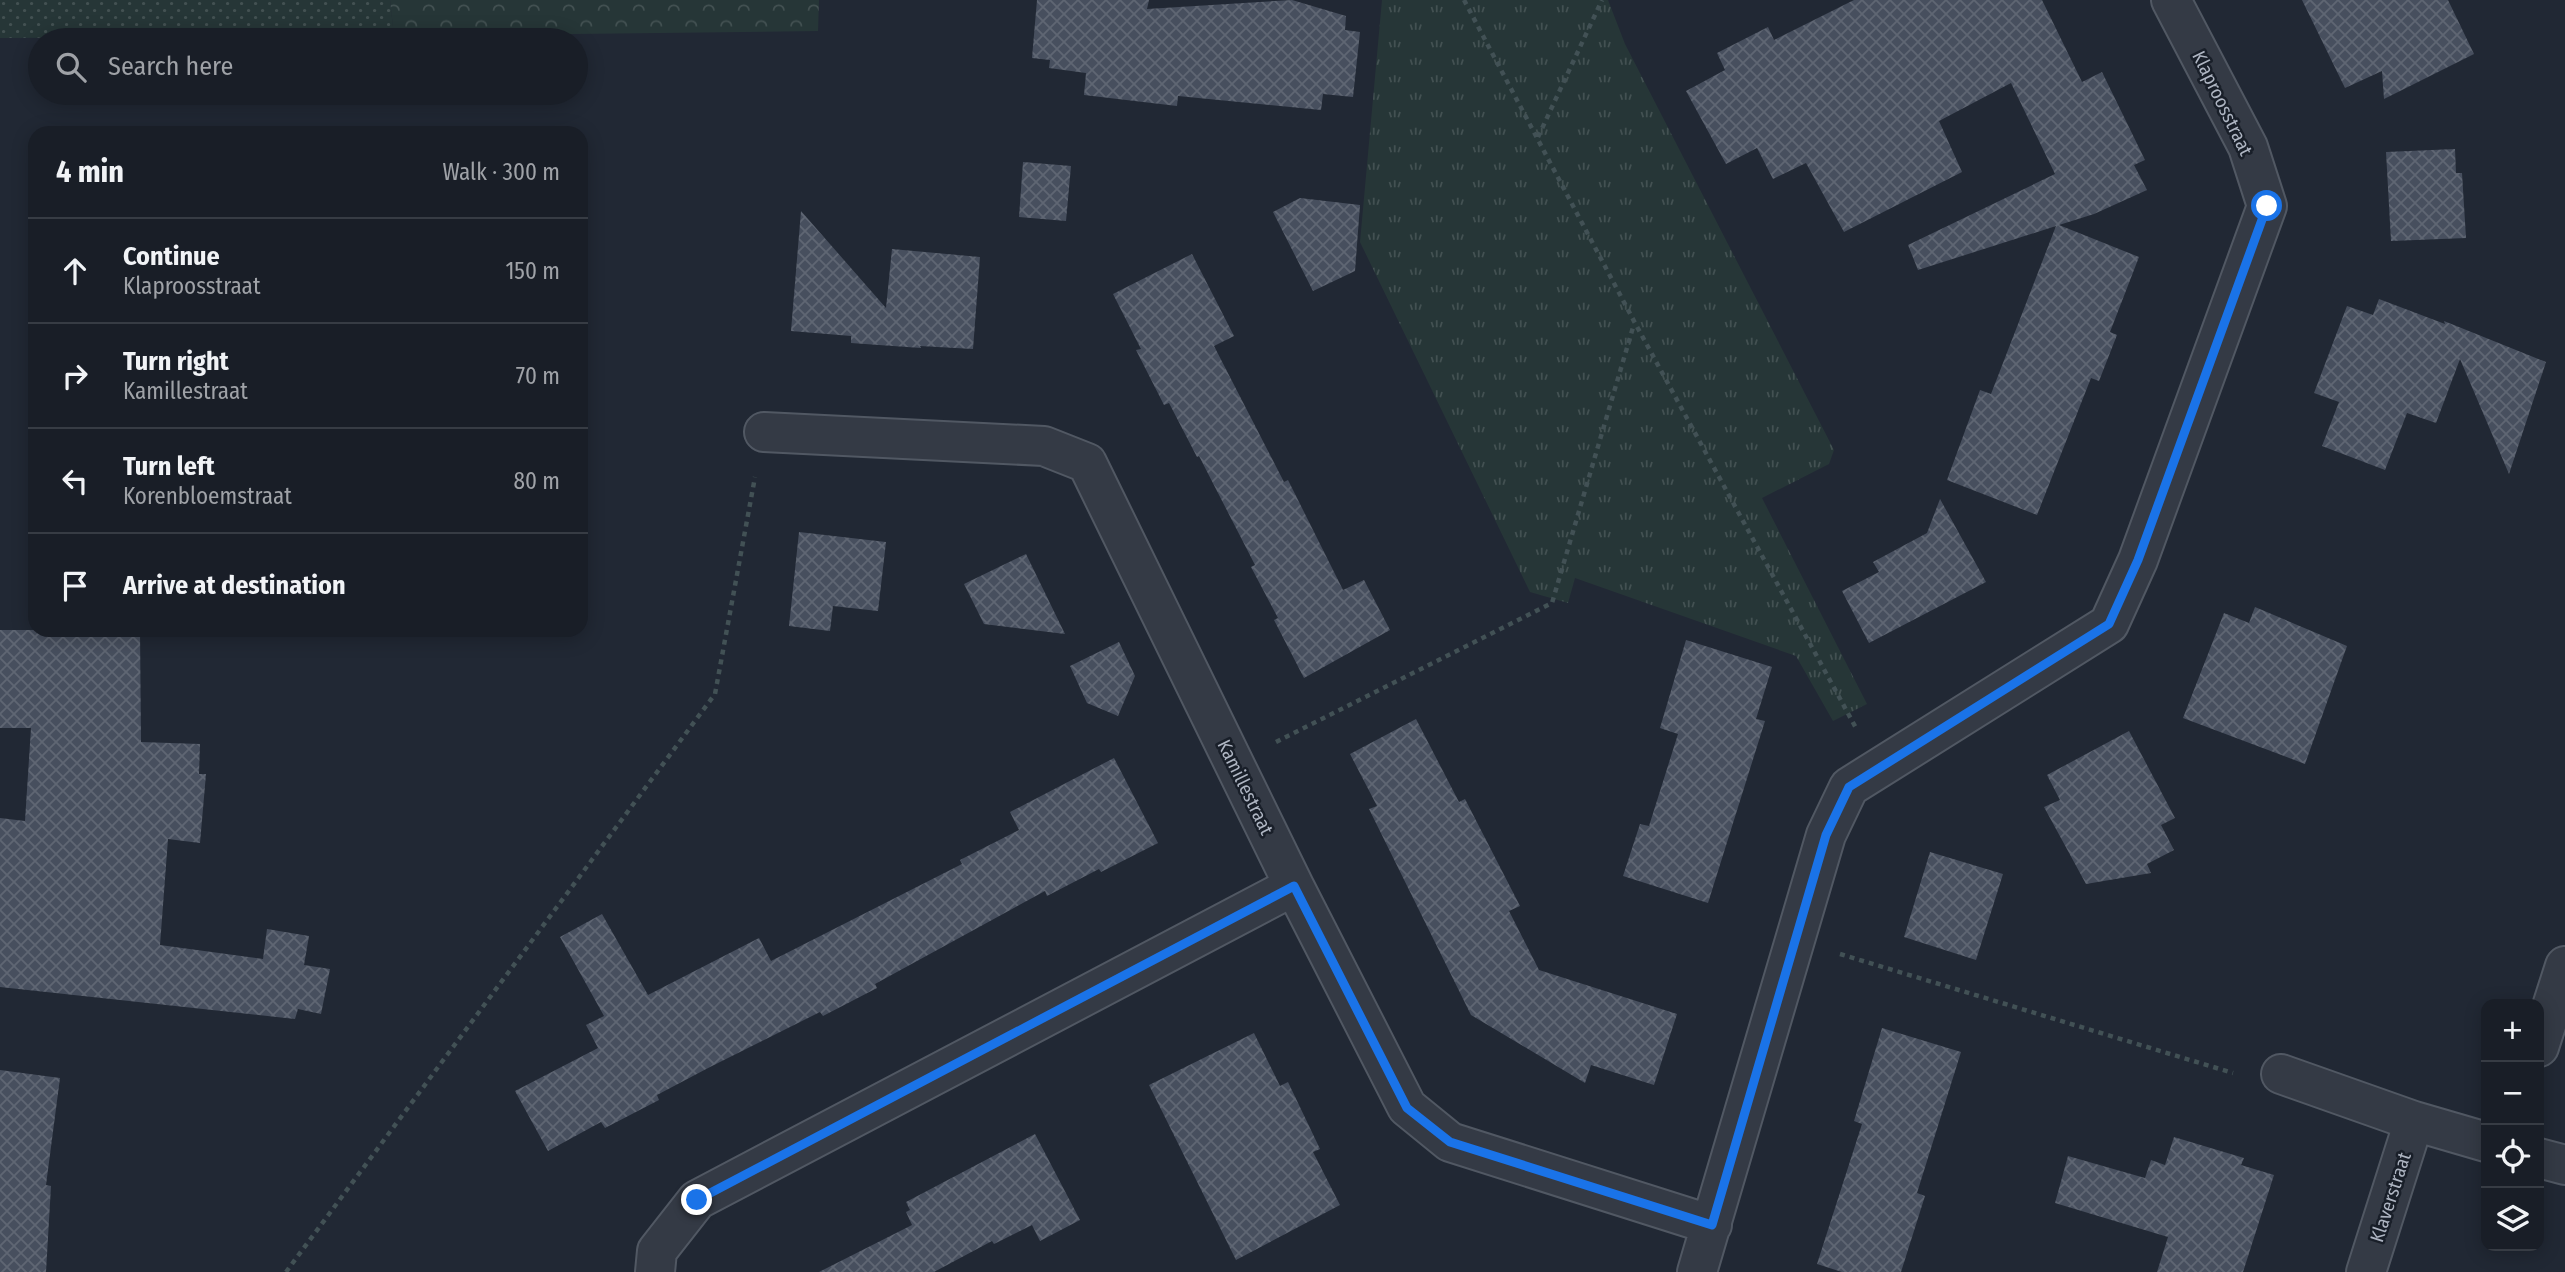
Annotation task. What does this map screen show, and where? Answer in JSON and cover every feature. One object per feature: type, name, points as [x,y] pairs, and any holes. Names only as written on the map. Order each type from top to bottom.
[{"type":"street","name":"Klaproosstraat","points":[[1697,1272],[1826,835],[1849,787],[2109,624],[2138,560],[2267,206],[2248,147],[2171,0]]},
{"type":"street","name":"Kamillestraat","points":[[764,432],[1044,446],[1087,463],[1294,886],[1407,1108],[1450,1142],[1712,1225]]},
{"type":"street","points":[[655,1272],[657,1251],[697,1200],[1294,886]]},
{"type":"street","points":[[2544,1031],[2565,965]]},
{"type":"street","points":[[2281,1074],[2481,1141]]},
{"type":"street","name":"Klaverstraat","points":[[2366,1272],[2414,1121]]},
{"type":"street","points":[[2544,1159],[2565,1165]]},
{"type":"path","points":[[1464,0],[1634,323],[1878,769]]},
{"type":"path","points":[[1537,138],[1602,0]]},
{"type":"path","points":[[1234,764],[1552,603],[1634,323]]},
{"type":"path","points":[[286,1272],[715,694],[764,432]]},
{"type":"path","points":[[1795,940],[2243,1076],[2281,1074]]},
{"type":"green space","points":[[0,0],[390,0],[393,28],[28,28],[28,38],[0,38]]},
{"type":"green space","points":[[390,0],[819,0],[818,31],[588,34],[588,28],[393,28]]},
{"type":"green space","points":[[1382,0],[1608,0],[1625,44],[1834,450],[1829,464],[1762,498],[1867,704],[1833,721],[1796,656],[1575,578],[1568,603],[1530,592],[1360,242]]},
{"type":"building","points":[[1037,0],[1149,0],[1147,9],[1292,0],[1346,16],[1345,30],[1360,32],[1353,97],[1323,94],[1321,110],[1178,96],[1177,106],[1084,95],[1086,73],[1049,68],[1050,60],[1032,58]]},
{"type":"building","points":[[1854,0],[2042,0],[2082,82],[2102,72],[2145,160],[2134,165],[2147,190],[2094,214],[2059,225],[2139,257],[2110,332],[2117,335],[2099,381],[2091,378],[2037,515],[1947,480],[1980,390],[1991,394],[2056,226],[1918,270],[1908,245],[2055,174],[2011,83],[1939,121],[1962,172],[1844,232],[1806,163],[1773,179],[1757,148],[1726,164],[1686,91],[1725,70],[1717,53],[1768,27],[1774,40]]},
{"type":"building","points":[[2302,0],[2448,0],[2474,54],[2384,99],[2382,71],[2345,88]]},
{"type":"building","points":[[2455,149],[2456,173],[2462,173],[2466,238],[2391,241],[2386,152]]},
{"type":"building","points":[[1023,162],[1071,166],[1066,221],[1019,217]]},
{"type":"building","points":[[1300,198],[1360,205],[1355,271],[1313,291],[1273,212]]},
{"type":"building","points":[[801,211],[886,308],[892,249],[980,257],[973,349],[851,343],[851,336],[791,331]]},
{"type":"building","points":[[1192,254],[1234,336],[1214,346],[1284,482],[1288,480],[1343,590],[1364,580],[1390,630],[1304,678],[1274,620],[1278,618],[1251,567],[1255,565],[1169,403],[1164,405],[1136,350],[1141,349],[1113,294]]},
{"type":"building","points":[[2379,299],[2445,324],[2444,321],[2546,362],[2509,474],[2460,359],[2436,423],[2407,413],[2385,470],[2322,446],[2339,402],[2314,393],[2347,306],[2373,315]]},
{"type":"building","points":[[1940,499],[1986,582],[1869,643],[1842,591],[1879,572],[1873,562],[1927,533]]},
{"type":"building","points":[[799,532],[886,542],[878,611],[833,606],[830,631],[789,626]]},
{"type":"building","points":[[1026,554],[1065,634],[984,624],[964,584]]},
{"type":"building","points":[[2255,607],[2347,646],[2305,764],[2183,718],[2224,613],[2249,623]]},
{"type":"building","points":[[0,630],[28,630],[28,637],[140,637],[141,742],[200,744],[199,774],[206,774],[200,843],[168,839],[160,945],[263,959],[267,929],[309,936],[304,965],[330,969],[321,1014],[298,1009],[295,1019],[0,987],[0,818],[25,821],[31,728],[0,728]]},
{"type":"building","points":[[1686,640],[1772,667],[1756,719],[1765,721],[1708,903],[1623,876],[1640,824],[1649,826],[1678,734],[1660,728]]},
{"type":"building","points":[[1119,642],[1135,676],[1118,716],[1087,703],[1070,666]]},
{"type":"building","points":[[1416,719],[1459,802],[1465,799],[1520,906],[1509,911],[1539,970],[1677,1014],[1654,1085],[1591,1065],[1585,1083],[1471,1015],[1369,809],[1377,806],[1350,754]]},
{"type":"building","points":[[2129,731],[2175,818],[2161,825],[2174,850],[2147,864],[2151,873],[2086,884],[2044,807],[2060,800],[2047,775]]},
{"type":"building","points":[[1114,758],[1158,843],[1047,896],[1045,891],[875,984],[877,988],[823,1016],[820,1012],[710,1067],[657,1095],[659,1100],[605,1128],[601,1122],[548,1151],[515,1091],[598,1048],[586,1025],[604,1016],[560,937],[602,914],[648,995],[759,938],[771,961],[962,864],[960,860],[1019,830],[1010,812]]},
{"type":"building","points":[[1930,852],[2003,874],[1976,960],[1904,937]]},
{"type":"building","points":[[1882,1028],[1961,1052],[1917,1193],[1925,1196],[1901,1272],[1842,1272],[1817,1264],[1862,1124],[1854,1121]]},
{"type":"building","points":[[1254,1033],[1280,1086],[1288,1082],[1320,1149],[1313,1152],[1340,1205],[1236,1260],[1149,1085]]},
{"type":"building","points":[[0,1070],[60,1078],[46,1185],[51,1186],[46,1272],[0,1272]]},
{"type":"building","points":[[1035,1134],[1080,1220],[1040,1241],[1032,1225],[994,1244],[992,1241],[934,1272],[819,1272],[912,1225],[906,1212],[910,1210],[906,1202]]},
{"type":"building","points":[[2174,1137],[2244,1158],[2241,1165],[2274,1175],[2243,1272],[2157,1272],[2168,1237],[2055,1203],[2068,1156],[2145,1178],[2151,1160],[2165,1165]]},
{"type":"route","points":[[697,1200],[1294,886],[1407,1108],[1450,1142],[1712,1225],[1826,835],[1849,787],[2109,624],[2138,560],[2267,206]]}]
